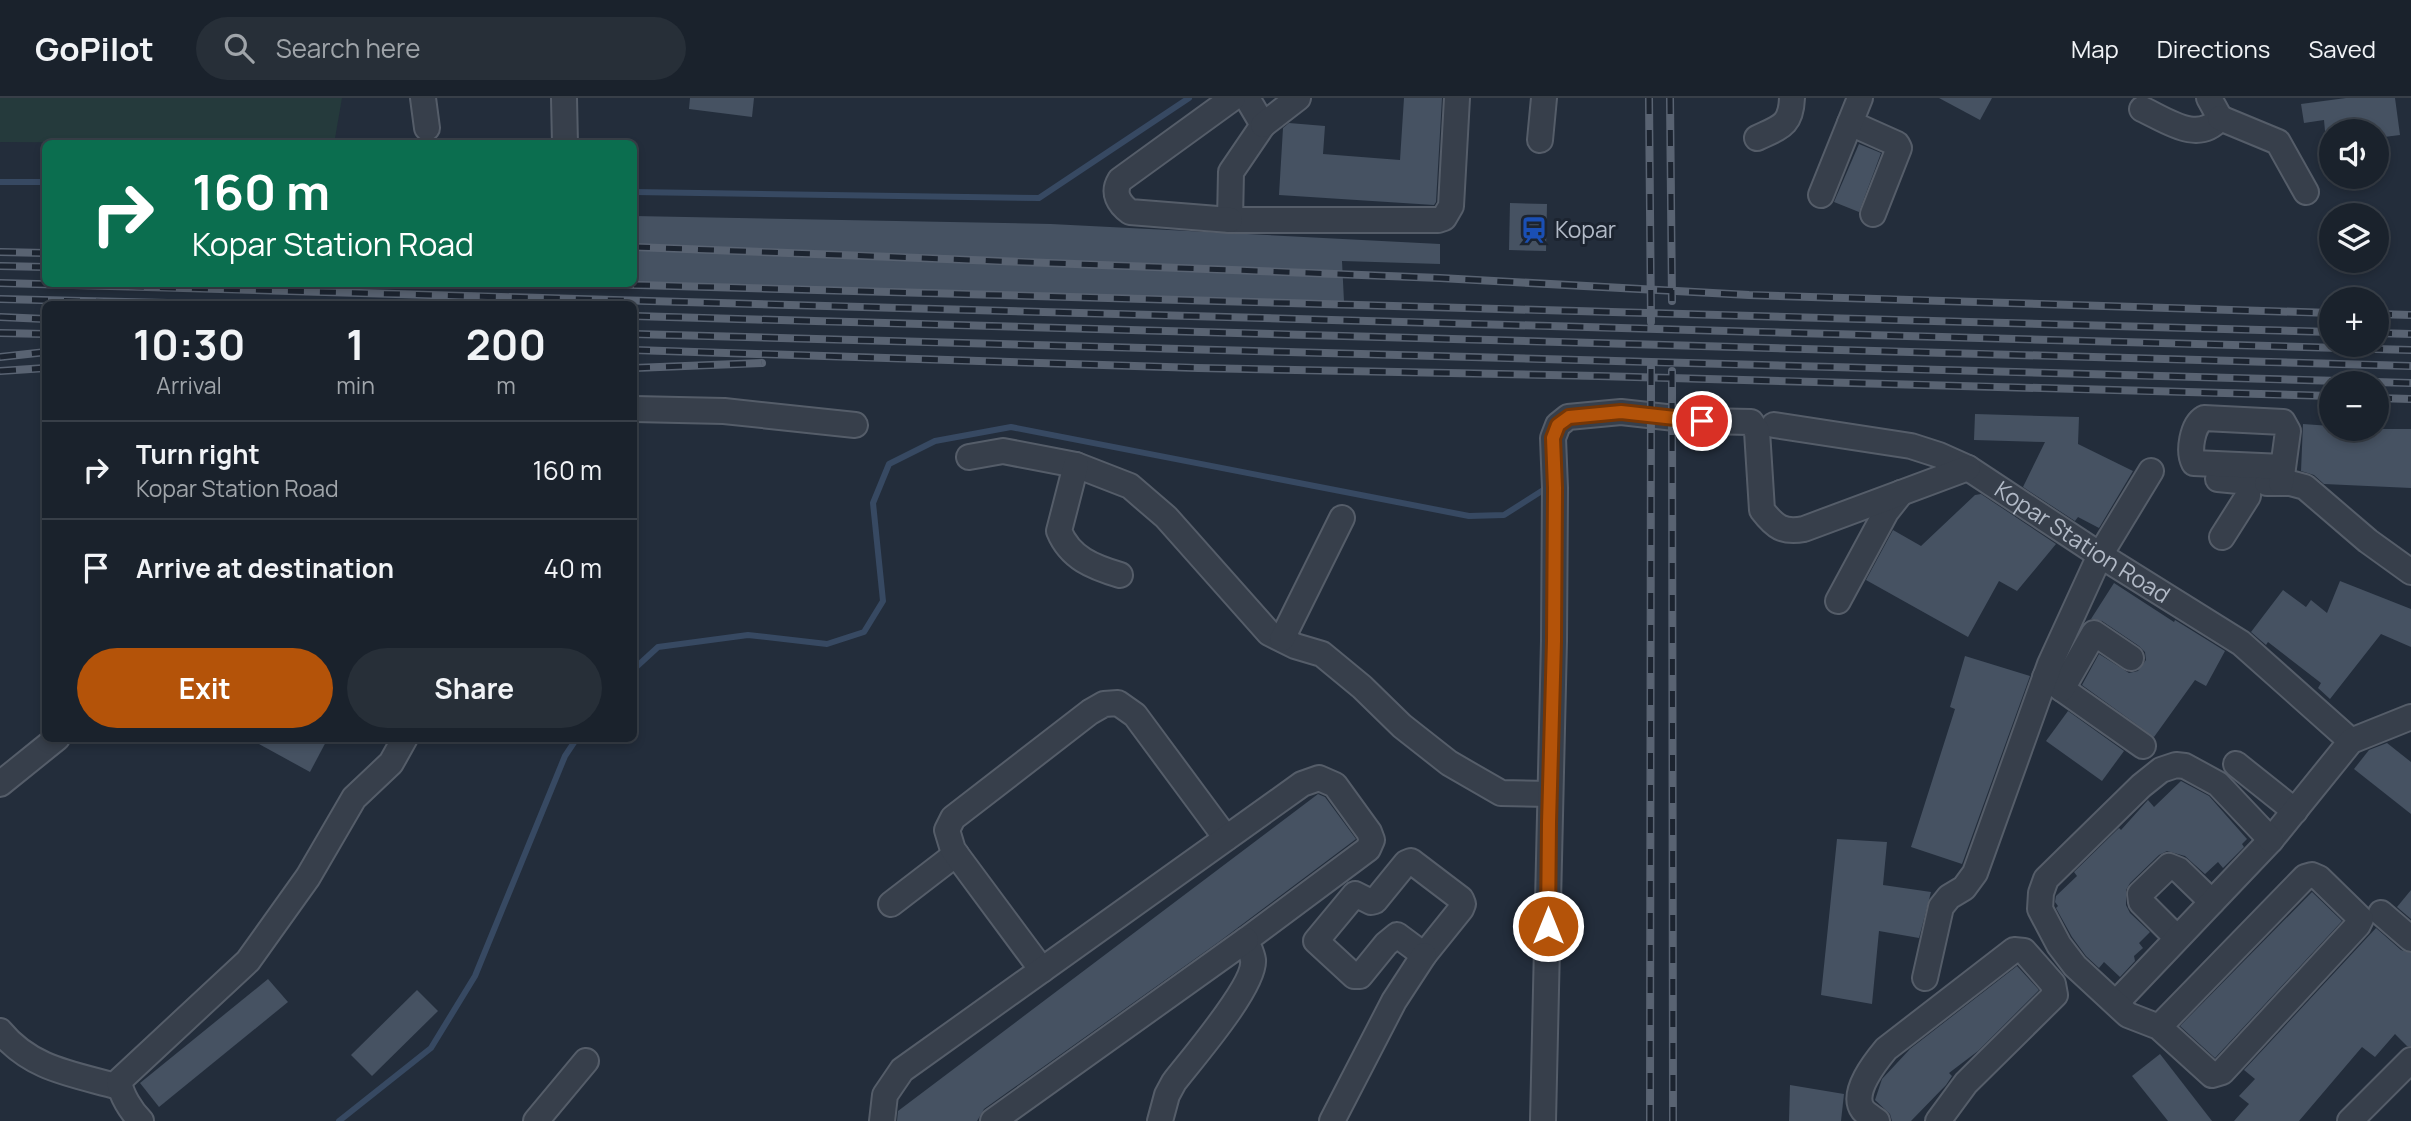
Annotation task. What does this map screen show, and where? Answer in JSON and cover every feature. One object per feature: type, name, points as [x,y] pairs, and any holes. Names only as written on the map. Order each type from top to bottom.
[{"type":"street","points":[[423,98],[428,128]]},
{"type":"street","points":[[564,98],[565,140]]},
{"type":"street","points":[[1233,98],[1116,186],[1122,206],[1130,212],[1230,220],[1438,220],[1444,218],[1451,206],[1457,98]]},
{"type":"street","points":[[1247,98],[1263,125]]},
{"type":"street","points":[[1230,220],[1231,172],[1263,125],[1298,98]]},
{"type":"street","points":[[1540,140],[1544,98]]},
{"type":"street","points":[[1757,138],[1783,126],[1789,117],[1792,98]]},
{"type":"street","points":[[1821,195],[1860,98]]},
{"type":"street","points":[[2142,109],[2193,132],[2212,127],[2215,108],[2278,142],[2306,192]]},
{"type":"street","points":[[1850,123],[1897,144],[1899,148],[1873,214]]},
{"type":"street","points":[[637,409],[724,411],[855,425]]},
{"type":"street","points":[[1544,1121],[1554,641],[1553,438],[1558,425],[1569,417],[1621,412],[1702,421],[1751,422],[1757,431],[1762,510],[1781,530],[1791,532],[1804,530],[1968,468]]},
{"type":"street","name":"Kopar Station Road","points":[[1774,425],[1911,446],[1968,468],[2241,643],[2351,741]]},
{"type":"street","points":[[969,457],[1003,451],[1076,465],[1130,486],[1166,517],[1269,633],[1322,654],[1362,687],[1402,726],[1449,763],[1501,793],[1550,794]]},
{"type":"street","points":[[1076,465],[1059,531],[1069,549],[1083,561],[1094,568],[1120,575]]},
{"type":"street","points":[[1925,978],[1941,907],[1949,897],[1964,888],[1975,873],[2053,683],[2100,555],[2151,471]]},
{"type":"street","points":[[2182,475],[2249,482],[2282,475],[2305,487],[2368,541],[2411,572]]},
{"type":"street","points":[[2222,537],[2248,496],[2249,482]]},
{"type":"street","points":[[1838,601],[1886,512],[1901,493]]},
{"type":"street","points":[[1282,639],[1342,518]]},
{"type":"street","points":[[2053,683],[2094,633],[2131,658]]},
{"type":"street","points":[[2053,683],[2143,746]]},
{"type":"street","points":[[1042,970],[956,854],[948,841],[947,830],[953,818],[1090,712],[1104,704],[1118,703],[1135,715],[1226,838]]},
{"type":"street","points":[[2116,1003],[2271,840],[2351,741],[2411,717]]},
{"type":"street","points":[[0,784],[52,742]]},
{"type":"street","points":[[141,1121],[133,1113],[119,1087],[123,1075],[248,961],[308,877],[354,798],[390,763],[403,742]]},
{"type":"street","points":[[2236,764],[2295,811]]},
{"type":"street","points":[[2159,1027],[2305,877],[2312,875],[2319,878],[2361,919],[2222,1072],[2212,1075],[2159,1027],[2128,1015],[2075,966],[2059,945],[2040,909],[2041,893],[2046,879],[2141,786],[2161,770],[2175,765],[2185,766],[2218,784],[2271,840]]},
{"type":"street","points":[[882,1121],[885,1095],[902,1070],[1302,784],[1319,778],[1335,785],[1369,832],[1372,840],[1368,849],[993,1121]]},
{"type":"street","points":[[891,904],[956,854]]},
{"type":"street","points":[[1332,1121],[1394,1001],[1424,955],[1463,904],[1452,892],[1411,861],[1406,863],[1375,901],[1371,902],[1355,894],[1316,941],[1357,977],[1394,936],[1401,936],[1424,955]]},
{"type":"street","points":[[2177,938],[2141,902],[2140,894],[2169,866],[2179,870],[2212,902]]},
{"type":"street","points":[[2381,913],[2411,939]]},
{"type":"street","points":[[1160,1121],[1167,1095],[1174,1082],[1250,977],[1253,961],[1246,940]]},
{"type":"street","points":[[1386,944],[1391,971],[1405,984]]},
{"type":"street","points":[[1877,1121],[1862,1109],[1859,1100],[1869,1068],[1886,1049],[2014,950],[2024,951],[2053,984],[2055,995],[1966,1083],[1938,1121]]},
{"type":"street","points":[[0,1031],[24,1055],[44,1067],[119,1087]]},
{"type":"street","points":[[536,1121],[586,1060]]},
{"type":"street","points":[[2350,1121],[2411,1060]]},
{"type":"green space","points":[[0,98],[342,98],[335,140],[0,142]]},
{"type":"building","points":[[690,98],[754,98],[752,117],[689,109]]},
{"type":"building","points":[[1404,98],[1442,98],[1434,205],[1279,195],[1283,128],[1289,123],[1325,126],[1323,154],[1400,160]]},
{"type":"building","points":[[1939,98],[1992,98],[1980,120]]},
{"type":"building","points":[[2346,98],[2395,98],[2400,135],[2389,136],[2389,119],[2319,119],[2304,123],[2301,104]]},
{"type":"building","points":[[1859,144],[1881,153],[1859,212],[1834,202]]},
{"type":"building","points":[[1510,203],[1547,204],[1546,251],[1509,250]]},
{"type":"building","points":[[637,216],[1051,224],[1440,244],[1440,264],[1342,261],[1344,302],[637,282]]},
{"type":"building","points":[[1975,414],[2079,417],[2078,444],[2133,471],[2099,528],[2078,517],[2075,521],[2023,487],[2045,442],[1974,440]]},
{"type":"building","points":[[2303,424],[2319,425],[2319,441],[2389,441],[2389,429],[2411,429],[2411,488],[2324,484],[2314,475],[2301,471]]},
{"type":"building","points":[[1981,494],[2056,544],[2017,591],[1999,581],[1968,637],[1866,580],[1893,530],[1921,546],[1975,495]]},
{"type":"building","points":[[2340,581],[2411,609],[2411,647],[2381,634],[2330,699],[2318,688],[2321,683],[2251,632],[2283,590],[2306,607],[2311,600],[2327,613]]},
{"type":"building","points":[[2114,583],[2225,651],[2206,686],[2195,680],[2154,737],[2082,685],[2099,654],[2129,673],[2138,671],[2146,660],[2145,652],[2139,646],[2102,621],[2091,619]]},
{"type":"building","points":[[1965,656],[2030,676],[1962,864],[1911,847],[1955,709],[1950,707]]},
{"type":"building","points":[[2068,711],[2124,751],[2102,781],[2046,741]]},
{"type":"building","points":[[255,742],[326,742],[310,772]]},
{"type":"building","points":[[2387,743],[2411,762],[2411,814],[2354,769],[2369,750]]},
{"type":"building","points":[[2181,781],[2209,796],[2247,839],[2242,844],[2244,847],[2223,868],[2218,862],[2205,874],[2185,856],[2167,851],[2159,855],[2130,883],[2126,890],[2126,905],[2130,913],[2150,932],[2139,943],[2143,948],[2134,956],[2135,961],[2120,977],[2104,962],[2099,968],[2086,956],[2056,908],[2056,896],[2077,876],[2074,872],[2119,828],[2121,830],[2148,800],[2154,807]]},
{"type":"building","points":[[1318,794],[1325,797],[1356,839],[1220,941],[984,1109],[977,1121],[897,1121],[898,1111]]},
{"type":"building","points":[[1837,839],[1887,842],[1883,885],[1931,892],[1919,938],[1879,931],[1872,1004],[1821,995]]},
{"type":"building","points":[[2411,890],[2411,919],[2397,907]]},
{"type":"building","points":[[2312,892],[2342,921],[2215,1058],[2180,1026]]},
{"type":"building","points":[[2376,928],[2401,950],[2411,953],[2411,1046],[2407,1046],[2395,1034],[2375,1057],[2362,1047],[2299,1121],[2234,1121],[2249,1104],[2239,1096],[2255,1079],[2244,1070]]},
{"type":"building","points":[[2017,966],[2039,990],[1978,1051],[1949,1073],[1952,1076],[1946,1085],[1911,1121],[1892,1121],[1890,1114],[1875,1100],[1882,1079],[1910,1049]]},
{"type":"building","points":[[268,979],[288,1002],[159,1107],[140,1083]]},
{"type":"building","points":[[417,990],[438,1011],[372,1076],[351,1055]]},
{"type":"building","points":[[2160,1054],[2212,1121],[2168,1121],[2132,1076]]},
{"type":"building","points":[[1790,1085],[1844,1094],[1841,1121],[1789,1121]]},
{"type":"waterway","points":[[637,192],[1039,198],[1189,98]]},
{"type":"waterway","points":[[0,182],[42,182]]},
{"type":"waterway","points":[[637,666],[658,647],[748,635],[827,644],[864,632],[883,601],[873,503],[889,464],[935,441],[1011,427],[1469,516],[1504,515],[1548,487]]},
{"type":"waterway","points":[[339,1121],[431,1048],[475,976],[565,756],[574,742]]},
{"type":"railway","points":[[1649,98],[1651,322]]},
{"type":"railway","points":[[1670,98],[1672,301]]},
{"type":"railway","points":[[637,247],[1440,278],[1749,295],[2319,313]]},
{"type":"railway","points":[[0,252],[42,253]]},
{"type":"railway","points":[[0,266],[42,267]]},
{"type":"railway","points":[[0,283],[42,284]]},
{"type":"railway","points":[[637,285],[2319,332]]},
{"type":"railway","points":[[144,287],[2411,350]]},
{"type":"railway","points":[[0,299],[84,301]]},
{"type":"railway","points":[[2389,314],[2411,315]]},
{"type":"railway","points":[[637,316],[2411,366]]},
{"type":"railway","points":[[0,317],[42,319]]},
{"type":"railway","points":[[0,333],[42,334]]},
{"type":"railway","points":[[2389,333],[2411,334]]},
{"type":"railway","points":[[637,334],[2411,383]]},
{"type":"railway","points":[[637,350],[1198,368],[2319,396]]},
{"type":"railway","points":[[0,357],[42,352]]},
{"type":"railway","points":[[637,368],[762,363]]},
{"type":"railway","points":[[1650,1121],[1651,367]]},
{"type":"railway","points":[[0,371],[42,368]]},
{"type":"railway","points":[[1672,371],[1673,1121]]},
{"type":"railway","points":[[2389,398],[2411,399]]},
{"type":"place","name":"Kopar","points":[[1534,230]]},
{"type":"route","points":[[1548,926],[1554,641],[1553,438],[1558,425],[1569,417],[1621,412],[1702,421]]}]
